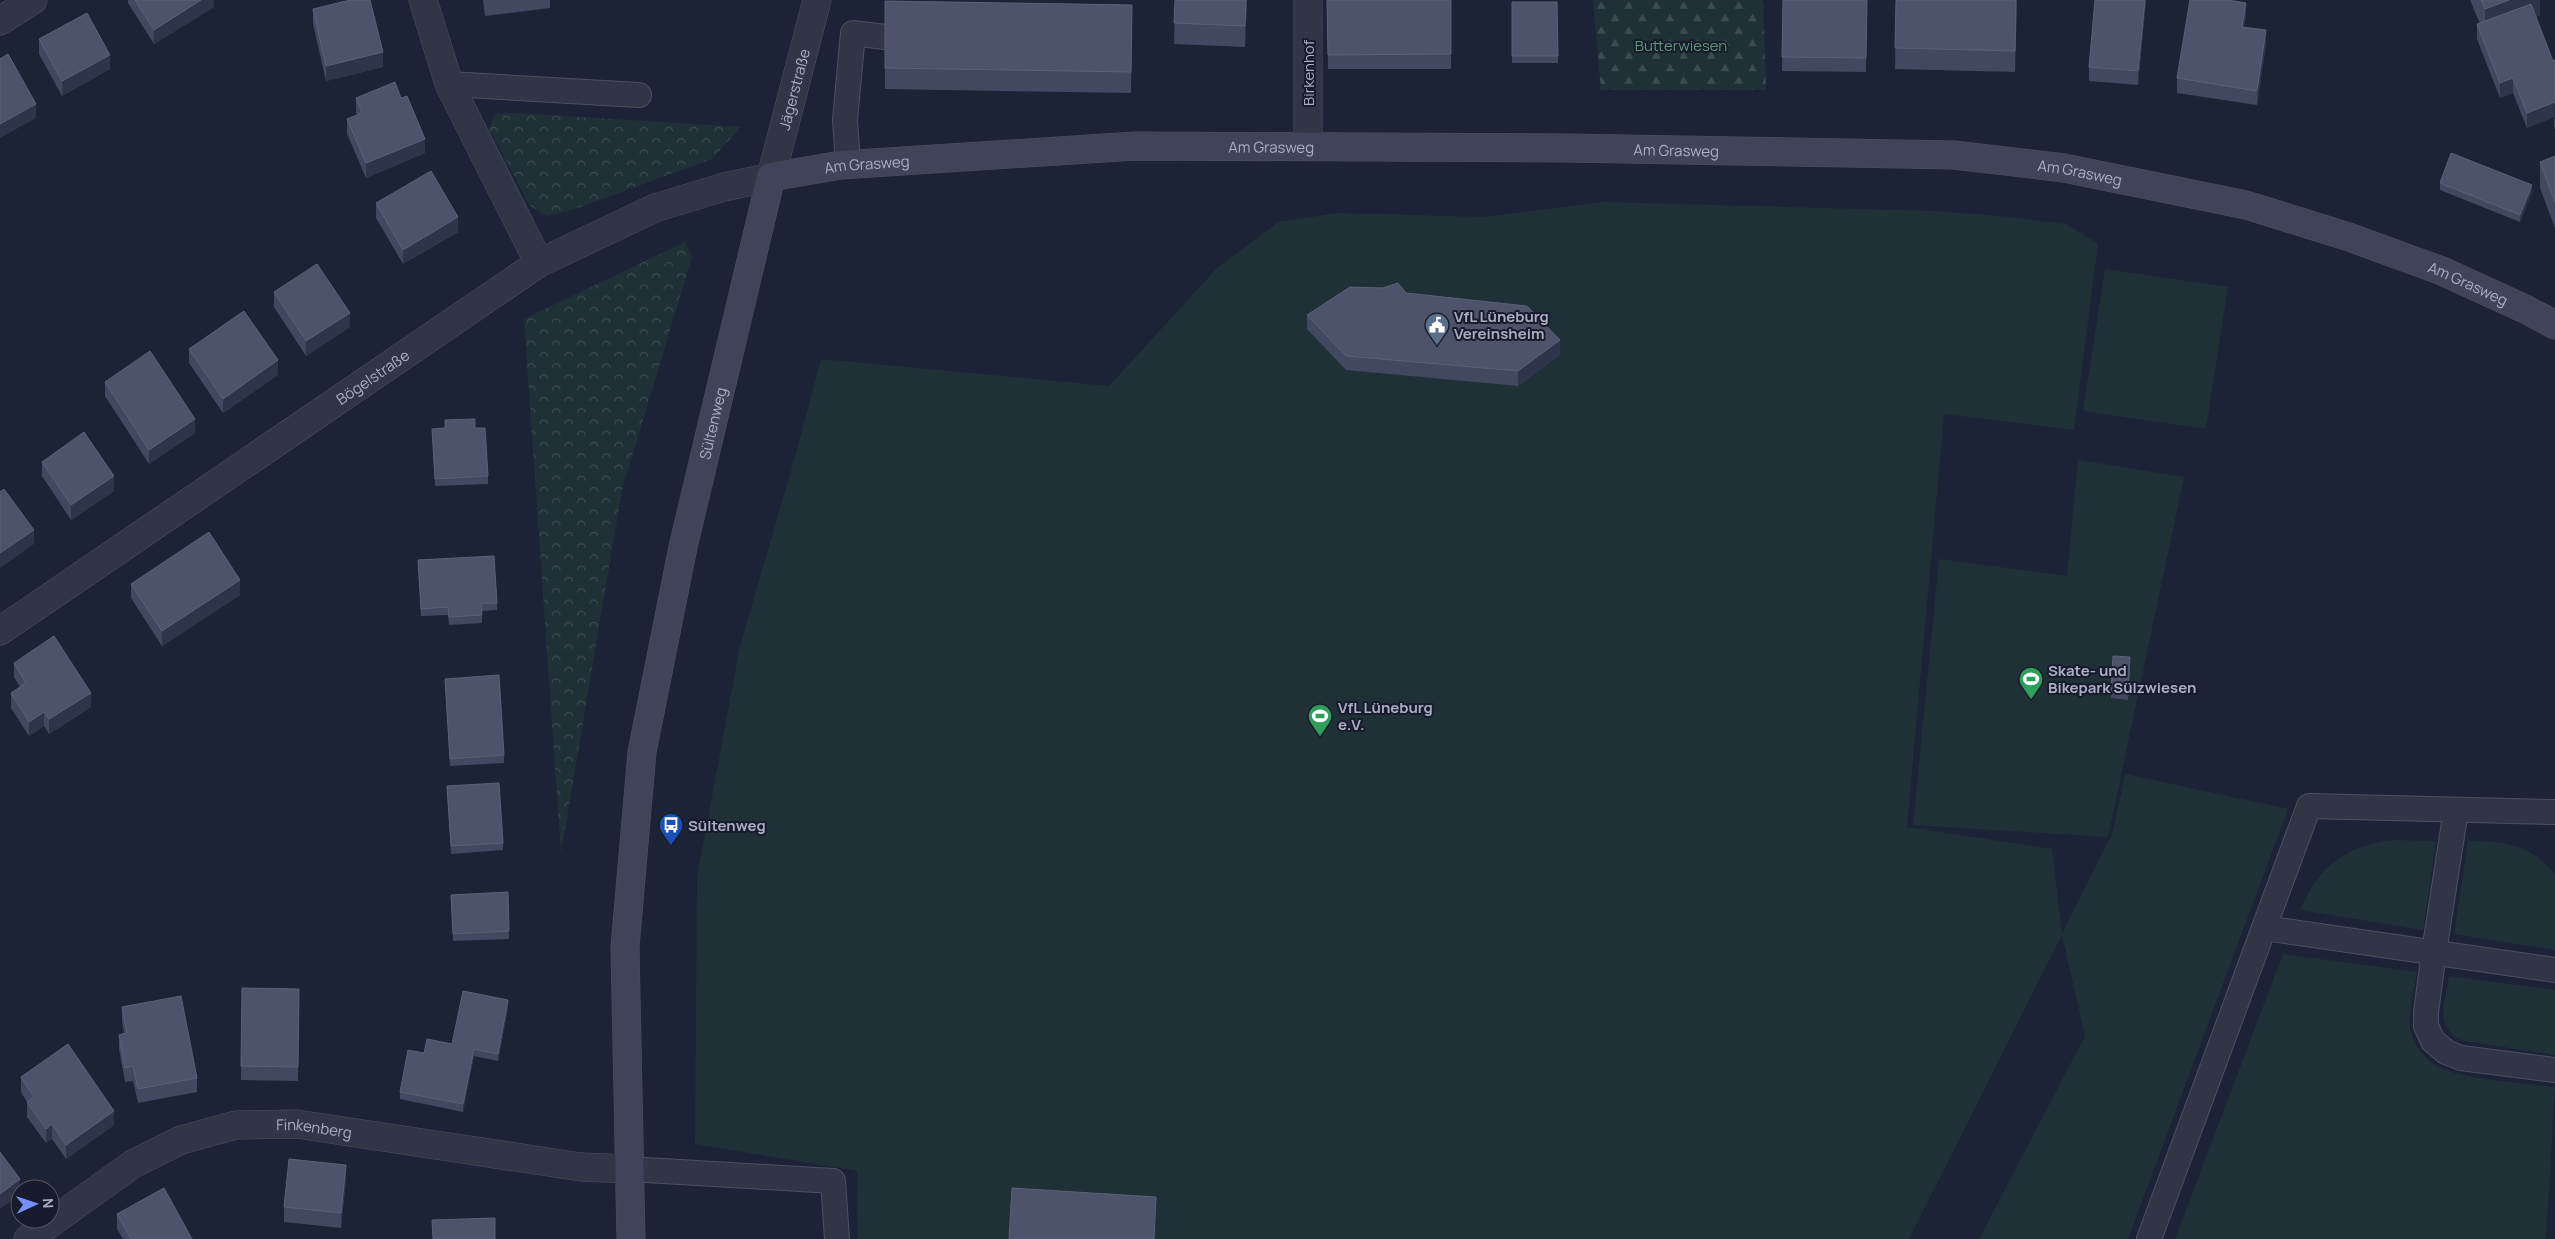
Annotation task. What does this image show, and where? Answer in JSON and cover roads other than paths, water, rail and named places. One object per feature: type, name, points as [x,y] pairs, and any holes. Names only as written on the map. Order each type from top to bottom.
[{"type":"main road","name":"Am Grasweg","points":[[772,176],[848,165],[1134,146],[1922,152],[2064,168],[2144,182],[2246,205],[2349,237],[2442,271],[2525,308],[2555,325]]},
{"type":"main road","name":"Sültenweg","points":[[631,1239],[625,947],[642,752],[683,547],[772,176]]},
{"type":"street","points":[[0,21],[33,0]]},
{"type":"street","points":[[423,0],[449,84],[539,263]]},
{"type":"street","name":"Jägerstraße","points":[[772,176],[817,0]]},
{"type":"street","name":"Birkenhof","points":[[1308,0],[1308,146]]},
{"type":"street","name":"Bögelstraße","points":[[0,631],[539,263],[655,208],[724,187],[772,176]]},
{"type":"street","name":"Finkenberg","points":[[28,1239],[133,1164],[181,1140],[236,1125],[297,1124],[581,1167],[629,1169]]},
{"type":"lane","points":[[848,165],[845,120],[853,34],[886,36]]},
{"type":"lane","points":[[449,84],[639,95]]},
{"type":"lane","points":[[2149,1239],[2309,806],[2555,812]]},
{"type":"lane","points":[[2456,810],[2434,952],[2426,1012],[2426,1026],[2433,1041],[2446,1052],[2461,1058],[2555,1070]]},
{"type":"lane","points":[[2264,928],[2555,970]]},
{"type":"lane","points":[[629,1169],[833,1182],[837,1239]]},
{"type":"place","name":"VfL Lüneburg Vereinsheim","points":[[1437,346]]},
{"type":"place","name":"Skate- und Bikepark Sülzwiesen","points":[[2031,700]]},
{"type":"place","name":"VfL Lüneburg e.V.","points":[[1320,737]]},
{"type":"place","name":"Sültenweg","points":[[671,846]]},
{"type":"park label","name":"Butterwiesen","points":[[1681,45]]}]
